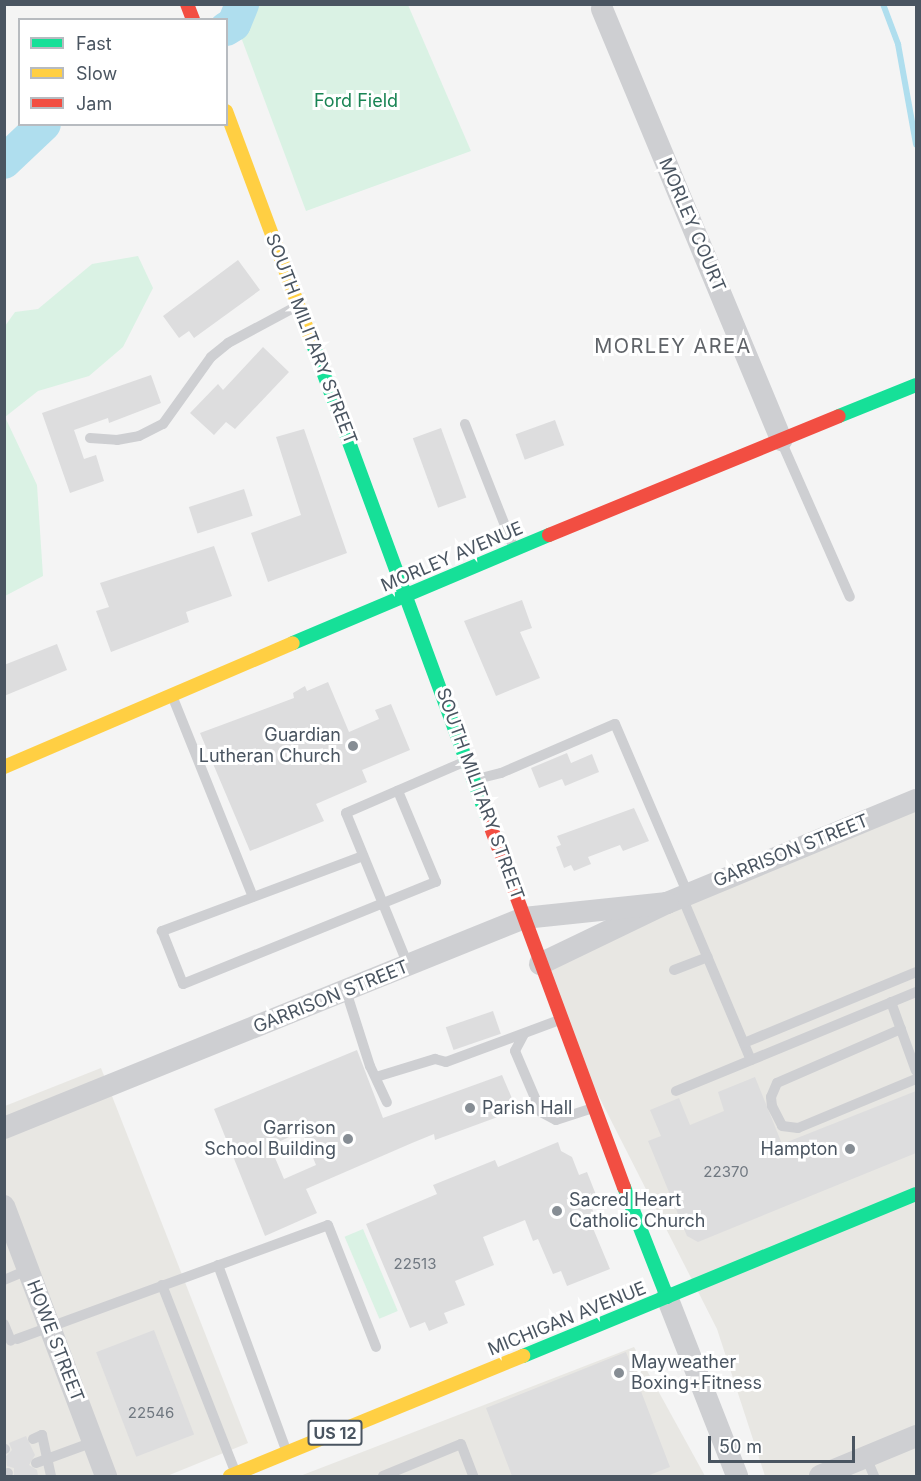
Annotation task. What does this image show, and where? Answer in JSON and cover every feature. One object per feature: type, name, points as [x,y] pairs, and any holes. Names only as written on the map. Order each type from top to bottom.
[{"type":"street","name":"MORLEY COURT","points":[[602,9],[781,440]]},
{"type":"street","name":"SOUTH MILITARY STREET","points":[[228,116],[407,594],[560,1020],[737,1476]]},
{"type":"street","name":"MORLEY AVENUE","points":[[4,767],[407,594],[916,385]]},
{"type":"street","name":"GARRISON STREET","points":[[540,964],[679,898],[916,800]]},
{"type":"street","name":"GARRISON STREET","points":[[4,1128],[524,918],[679,898]]},
{"type":"street","name":"MICHIGAN AVENUE","points":[[233,1475],[916,1194]]},
{"type":"street","name":"HOWE STREET","points":[[4,1206],[106,1476]]},
{"type":"street","points":[[820,1476],[870,1467],[916,1436]]},
{"type":"lane","points":[[90,438],[117,440],[139,436],[163,424],[211,357],[228,343],[298,305]]},
{"type":"lane","points":[[465,424],[514,550]]},
{"type":"lane","points":[[781,440],[850,597]]},
{"type":"lane","points":[[172,695],[253,897]]},
{"type":"lane","points":[[474,779],[501,773],[615,724],[679,898],[708,957],[751,1060]]},
{"type":"lane","points":[[408,965],[346,813],[468,761]]},
{"type":"lane","points":[[363,856],[162,931],[183,984],[436,882],[398,790]]},
{"type":"lane","points":[[674,970],[708,957]]},
{"type":"lane","points":[[744,1043],[916,972]]},
{"type":"lane","points":[[346,991],[375,1077],[387,1102]]},
{"type":"lane","points":[[676,1091],[916,992]]},
{"type":"lane","points":[[891,1002],[916,1071]]},
{"type":"lane","points":[[375,1077],[435,1059],[446,1062],[560,1020]]},
{"type":"lane","points":[[901,1029],[777,1083],[771,1097],[772,1106],[782,1126],[798,1128],[916,1078]]},
{"type":"lane","points":[[524,1034],[515,1051],[541,1112],[548,1118],[563,1119],[595,1107]]},
{"type":"lane","points":[[4,1324],[14,1340],[328,1225],[376,1347]]},
{"type":"lane","points":[[218,1264],[287,1453]]},
{"type":"lane","points":[[4,1280],[28,1270]]},
{"type":"lane","points":[[162,1285],[233,1475]]},
{"type":"lane","points":[[33,1439],[42,1435],[41,1461],[51,1476]]},
{"type":"lane","points":[[41,1461],[93,1442]]},
{"type":"lane","points":[[383,1476],[461,1444],[473,1476]]},
{"type":"shaded area","points":[[916,800],[916,1476],[765,1476],[717,1329],[560,1020],[540,964]]},
{"type":"shaded area","points":[[101,1068],[248,1443],[167,1476],[5,1476],[5,1106]]},
{"type":"shaded area","points":[[634,1347],[705,1476],[300,1476]]},
{"type":"green space","name":"Ford Field","points":[[229,5],[408,5],[471,151],[306,211]]},
{"type":"green space","points":[[138,256],[153,288],[123,347],[89,376],[38,391],[5,417],[5,326],[15,312],[38,309],[92,264]]},
{"type":"green space","points":[[5,417],[37,485],[43,576],[5,596]]},
{"type":"green space","points":[[363,1229],[398,1311],[379,1319],[345,1237]]},
{"type":"building","points":[[238,260],[260,290],[194,338],[189,331],[179,338],[163,316]]},
{"type":"building","points":[[263,347],[289,372],[235,429],[226,422],[214,435],[190,413],[218,384],[223,390]]},
{"type":"building","points":[[151,375],[161,403],[109,423],[108,418],[74,430],[84,459],[96,455],[104,481],[70,493],[42,413]]},
{"type":"building","points":[[555,420],[564,445],[525,460],[516,434]]},
{"type":"building","points":[[441,428],[466,498],[438,508],[413,438]]},
{"type":"building","points":[[304,429],[347,553],[268,582],[251,533],[301,515],[276,437]]},
{"type":"building","points":[[244,489],[253,516],[197,534],[189,507]]},
{"type":"building","points":[[214,546],[232,596],[186,612],[189,622],[111,652],[96,611],[109,607],[100,583]]},
{"type":"building","points":[[522,600],[532,628],[520,632],[540,678],[496,696],[464,621]]},
{"type":"building","points":[[57,644],[67,670],[4,696],[4,665]]},
{"type":"building","points":[[328,682],[349,732],[379,719],[375,710],[391,704],[410,750],[362,770],[367,782],[316,804],[324,821],[250,851],[200,733],[294,698],[293,693],[305,686],[307,691]]},
{"type":"building","points":[[567,753],[571,763],[592,754],[599,772],[565,786],[562,779],[539,788],[531,768]]},
{"type":"building","points":[[634,808],[649,841],[623,851],[620,845],[588,857],[591,864],[574,871],[571,865],[564,868],[556,847],[561,845],[557,836]]},
{"type":"building","points":[[493,1011],[501,1034],[454,1050],[446,1027]]},
{"type":"building","name":"Garrison School Building","points":[[357,1050],[383,1118],[502,1075],[517,1110],[435,1140],[434,1134],[306,1189],[317,1213],[265,1236],[214,1109]],"holes":[[[302,1131],[316,1165],[284,1179],[270,1146]]]},
{"type":"building","points":[[755,1077],[782,1144],[916,1091],[916,1153],[698,1242],[687,1236],[648,1141],[661,1136],[650,1110],[679,1098],[690,1125],[724,1111],[718,1092]]},
{"type":"building","points":[[558,1142],[561,1151],[572,1157],[579,1175],[587,1172],[598,1200],[590,1203],[596,1219],[590,1221],[610,1269],[567,1286],[561,1271],[553,1274],[538,1239],[533,1241],[525,1220],[483,1237],[494,1265],[455,1281],[465,1305],[444,1313],[448,1323],[429,1331],[425,1322],[410,1328],[366,1224],[437,1194],[433,1185],[495,1160],[498,1167]]},
{"type":"building","points":[[154,1330],[194,1435],[136,1457],[96,1352]]},
{"type":"building","points":[[626,1352],[670,1467],[647,1476],[512,1476],[486,1408]]},
{"type":"building","points":[[26,1436],[35,1455],[29,1465],[37,1470],[38,1476],[14,1476],[14,1468],[7,1466],[6,1456],[12,1450],[9,1443]]},
{"type":"waterway","points":[[228,28],[234,24],[242,4]]},
{"type":"waterway","points":[[883,4],[898,44],[916,144]]},
{"type":"waterway","points":[[4,162],[42,126]]},
{"type":"traffic: fast","points":[[311,339],[490,825]]},
{"type":"traffic: fast","points":[[839,416],[916,385]]},
{"type":"traffic: fast","points":[[293,643],[549,535]]},
{"type":"traffic: fast","points":[[624,1187],[667,1297]]},
{"type":"traffic: fast","points":[[523,1356],[916,1194]]},
{"type":"traffic: slow","points":[[228,116],[311,339]]},
{"type":"traffic: slow","points":[[4,767],[293,643]]},
{"type":"traffic: slow","points":[[230,1476],[523,1356]]},
{"type":"traffic: jam","points":[[187,4],[192,18]]},
{"type":"traffic: jam","points":[[549,535],[839,416]]},
{"type":"traffic: jam","points":[[490,825],[624,1187]]},
{"type":"place","name":"Guardian Lutheran Church","points":[[353,746]]},
{"type":"place","name":"Parish Hall","points":[[470,1108]]},
{"type":"place","name":"Garrison School Building","points":[[348,1139]]},
{"type":"place","name":"Hampton","points":[[850,1149]]},
{"type":"place","name":"Sacred Heart Catholic Church","points":[[557,1211]]},
{"type":"place","name":"Mayweather Boxing+Fitness","points":[[619,1373]]},
{"type":"district","name":"MORLEY AREA","points":[[673,346]]}]
